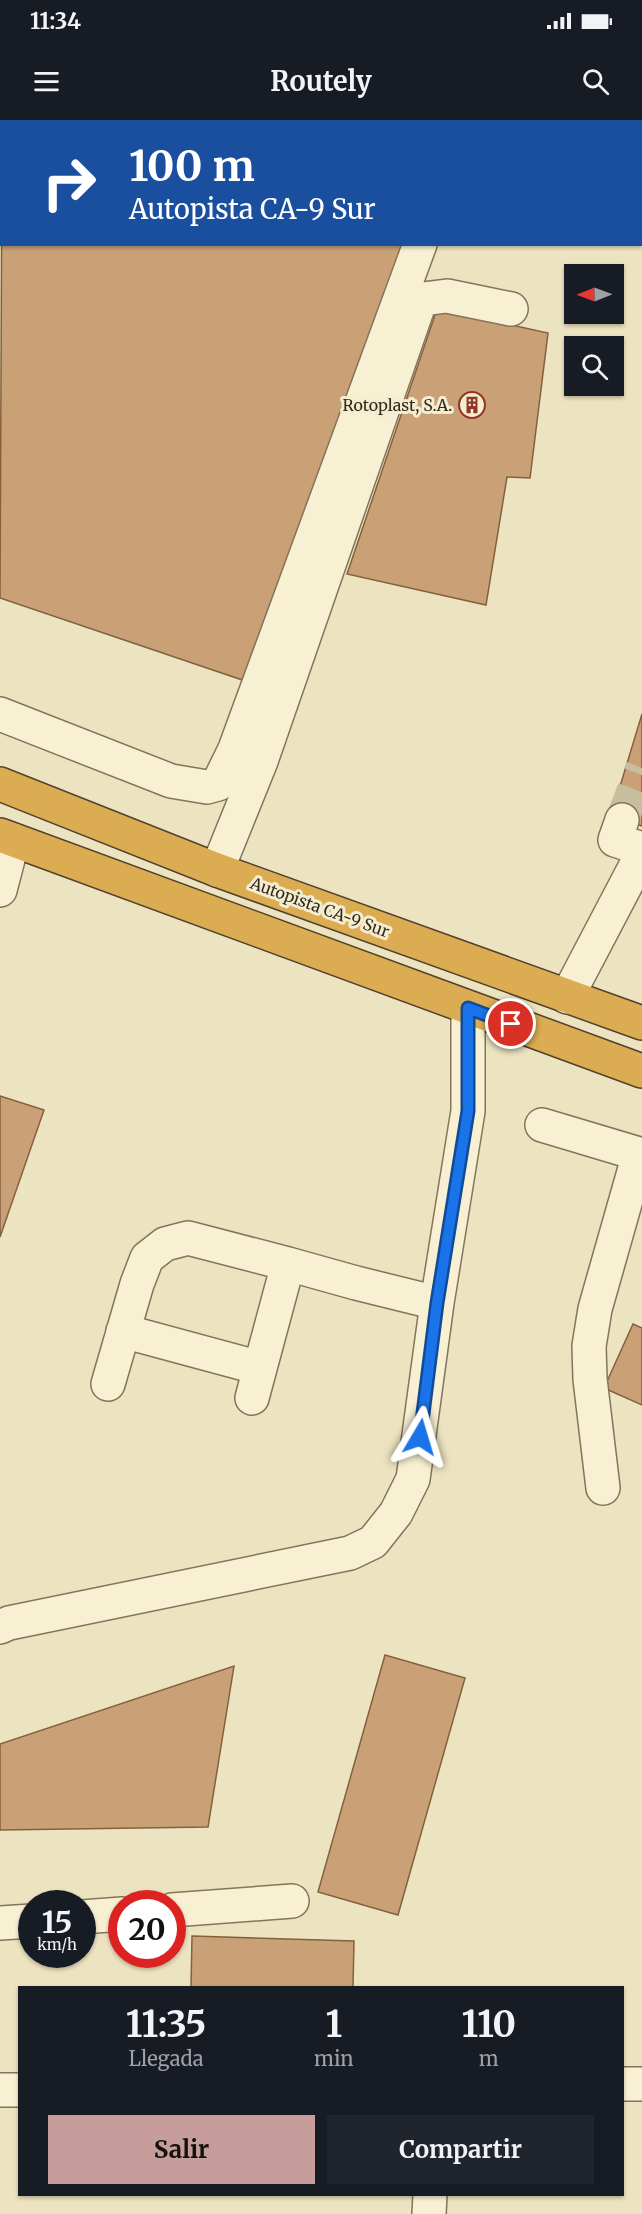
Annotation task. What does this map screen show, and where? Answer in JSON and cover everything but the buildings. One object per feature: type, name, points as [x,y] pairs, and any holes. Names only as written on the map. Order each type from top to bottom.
[{"type":"highway","name":"Autopista CA-9 Sur","points":[[0,784],[217,870],[642,1023]]},
{"type":"highway","points":[[7,837],[642,1071]]},
{"type":"street","points":[[0,714],[171,781],[207,787],[218,784],[235,749],[419,246]]},
{"type":"street","points":[[217,870],[261,760],[418,307],[423,300],[447,296],[511,309]]},
{"type":"street","points":[[622,820],[615,840],[642,849]]},
{"type":"street","points":[[0,890],[7,837]]},
{"type":"street","points":[[567,997],[642,854]]},
{"type":"street","points":[[0,1627],[9,1623],[350,1553],[373,1542],[396,1513],[413,1479],[437,1303],[468,1111],[468,1008]]},
{"type":"street","points":[[542,1125],[640,1154],[594,1309],[589,1346],[590,1379],[603,1488]]},
{"type":"street","points":[[108,1384],[137,1284],[147,1258],[165,1244],[188,1238],[437,1303]]},
{"type":"street","points":[[123,1331],[256,1383],[288,1264]]},
{"type":"street","points":[[186,1909],[292,1900]]},
{"type":"street","points":[[0,1923],[18,1922]]},
{"type":"street","points":[[624,2085],[642,2084]]},
{"type":"street","points":[[0,2090],[18,2090]]},
{"type":"street","points":[[429,2214],[430,2196]]},
{"type":"tunnel","points":[[622,820],[642,768]]},
{"type":"place","name":"Rotoplast, S.A.","points":[[472,405]]},
{"type":"route","points":[[420,1437],[437,1303],[468,1111],[468,1008],[511,1024]]}]
